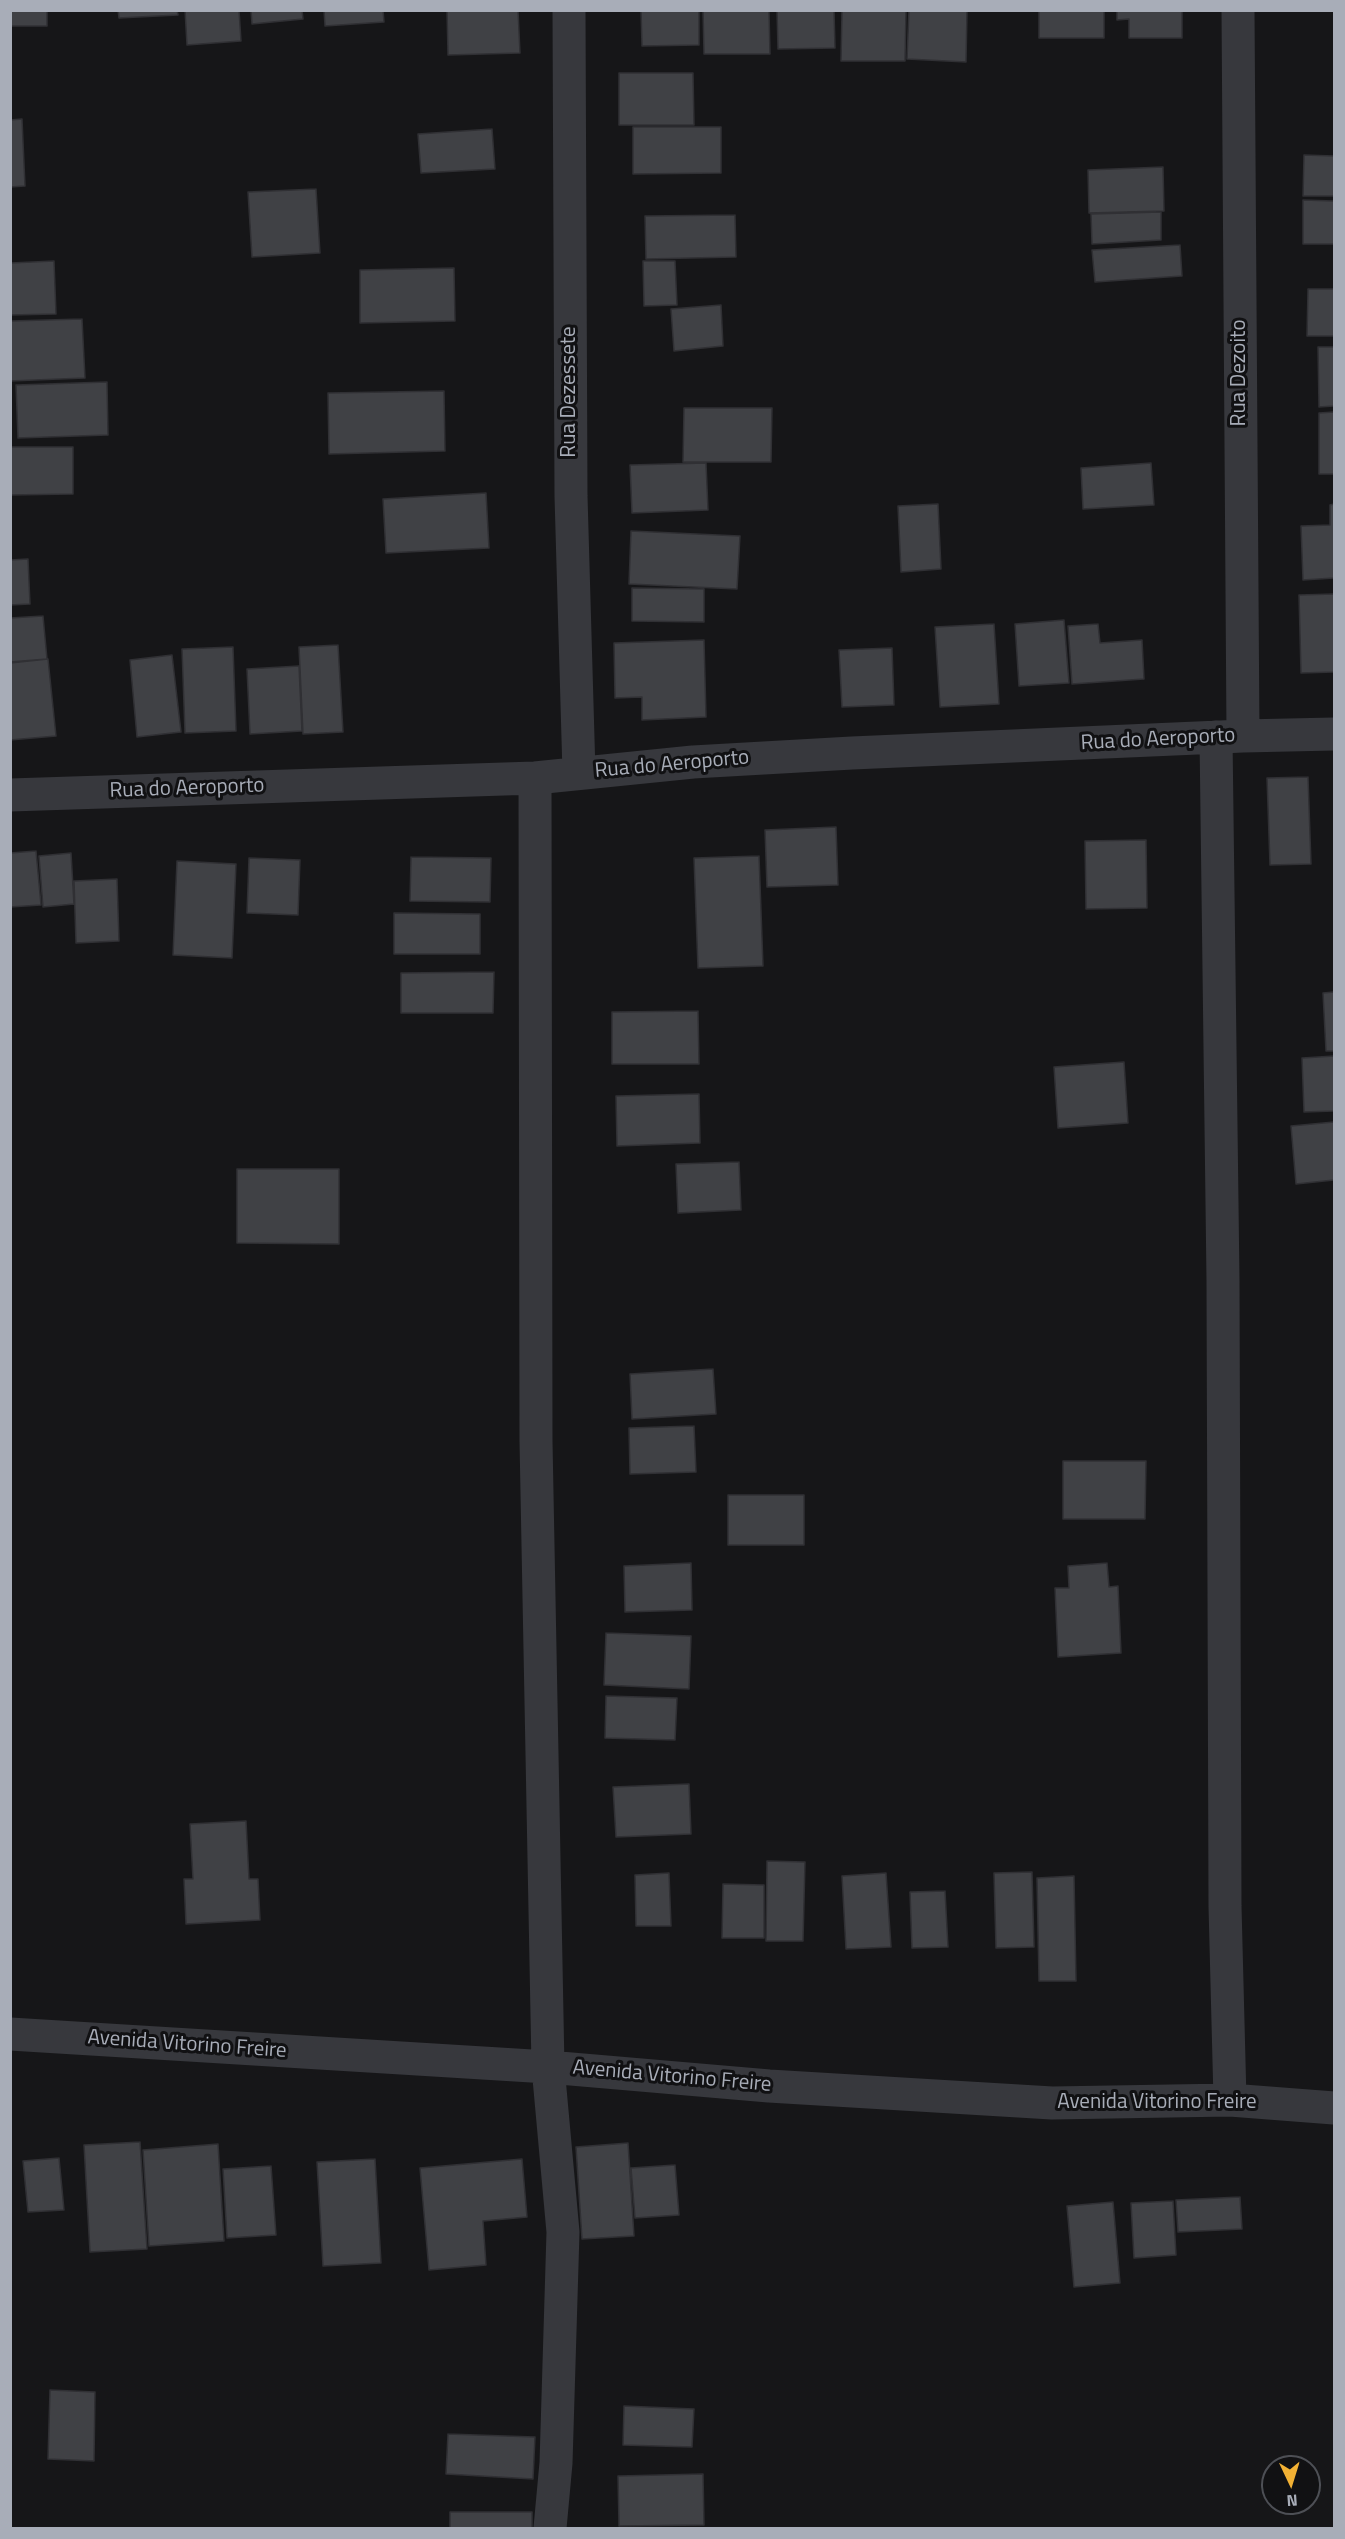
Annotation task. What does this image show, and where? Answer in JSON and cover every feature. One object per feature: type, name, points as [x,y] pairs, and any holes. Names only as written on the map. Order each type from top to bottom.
[{"type":"street","name":"Rua Dezessete","points":[[569,10],[570,496],[579,773]]},
{"type":"street","name":"Rua Dezoito","points":[[1230,2100],[1225,1906],[1223,1281],[1238,10]]},
{"type":"street","name":"Rua do Aeroporto","points":[[10,795],[536,778],[705,761],[1229,736],[1335,734]]},
{"type":"street","points":[[536,778],[536,1441],[548,2067],[563,2232],[556,2463],[550,2529]]},
{"type":"street","name":"Avenida Vitorino Freire","points":[[10,2034],[548,2067],[769,2086],[1052,2103],[1230,2100],[1335,2108]]},
{"type":"building","points":[[10,10],[47,10],[47,26],[10,26]]},
{"type":"building","points":[[118,10],[177,10],[178,15],[119,18]]},
{"type":"building","points":[[185,10],[239,10],[241,41],[187,45]]},
{"type":"building","points":[[251,10],[302,10],[303,19],[252,24]]},
{"type":"building","points":[[324,10],[383,10],[384,22],[325,26]]},
{"type":"building","points":[[447,10],[518,10],[520,53],[448,55]]},
{"type":"building","points":[[641,10],[699,10],[699,45],[642,46]]},
{"type":"building","points":[[703,10],[769,10],[770,54],[704,54]]},
{"type":"building","points":[[777,10],[834,10],[835,48],[778,49]]},
{"type":"building","points":[[842,10],[906,10],[905,61],[841,61]]},
{"type":"building","points":[[909,10],[967,10],[966,62],[907,59]]},
{"type":"building","points":[[1039,10],[1104,10],[1104,38],[1039,38]]},
{"type":"building","points":[[1117,10],[1182,10],[1182,38],[1129,38],[1129,19],[1117,20]]},
{"type":"building","points":[[619,73],[693,73],[694,125],[619,125]]},
{"type":"building","points":[[22,119],[25,186],[10,187],[10,120]]},
{"type":"building","points":[[633,127],[721,127],[721,173],[633,174]]},
{"type":"building","points":[[492,129],[495,169],[421,173],[418,134]]},
{"type":"building","points":[[1304,155],[1334,156],[1334,196],[1303,196]]},
{"type":"building","points":[[1163,167],[1164,211],[1089,213],[1088,170]]},
{"type":"building","points":[[316,189],[320,253],[252,257],[248,192]]},
{"type":"building","points":[[1303,200],[1334,201],[1334,244],[1303,244]]},
{"type":"building","points":[[1161,212],[1161,240],[1092,244],[1091,214]]},
{"type":"building","points":[[735,215],[736,257],[646,259],[645,216]]},
{"type":"building","points":[[1180,245],[1182,276],[1095,282],[1092,250]]},
{"type":"building","points":[[54,261],[56,314],[10,315],[10,263]]},
{"type":"building","points":[[643,261],[675,261],[677,305],[644,306]]},
{"type":"building","points":[[454,268],[455,321],[360,323],[360,270]]},
{"type":"building","points":[[1308,289],[1334,289],[1334,336],[1307,336]]},
{"type":"building","points":[[721,305],[723,346],[674,351],[671,309]]},
{"type":"building","points":[[82,319],[85,378],[10,381],[10,321]]},
{"type":"building","points":[[1318,347],[1334,347],[1334,406],[1319,407]]},
{"type":"building","points":[[107,382],[108,435],[18,438],[16,385]]},
{"type":"building","points":[[444,391],[445,451],[329,454],[328,393]]},
{"type":"building","points":[[684,408],[772,408],[771,462],[683,462]]},
{"type":"building","points":[[1334,412],[1334,474],[1319,474],[1319,413]]},
{"type":"building","points":[[10,447],[73,447],[73,494],[10,495]]},
{"type":"building","points":[[706,463],[708,510],[632,513],[630,465]]},
{"type":"building","points":[[1151,463],[1154,505],[1083,509],[1081,468]]},
{"type":"building","points":[[486,493],[489,548],[386,553],[383,499]]},
{"type":"building","points":[[938,504],[941,569],[901,572],[898,506]]},
{"type":"building","points":[[1334,504],[1334,578],[1303,580],[1301,526],[1330,525],[1330,505]]},
{"type":"building","points":[[631,531],[740,536],[737,589],[629,584]]},
{"type":"building","points":[[28,559],[30,604],[10,605],[10,560]]},
{"type":"building","points":[[632,588],[704,589],[704,622],[632,621]]},
{"type":"building","points":[[1334,594],[1334,672],[1301,673],[1299,595]]},
{"type":"building","points":[[43,616],[47,659],[10,662],[10,618]]},
{"type":"building","points":[[1064,620],[1069,683],[1019,686],[1015,624]]},
{"type":"building","points":[[994,624],[999,704],[940,707],[935,627]]},
{"type":"building","points":[[1098,624],[1100,643],[1142,640],[1144,679],[1072,684],[1068,626]]},
{"type":"building","points":[[704,640],[706,717],[642,720],[642,697],[615,698],[614,643]]},
{"type":"building","points":[[338,645],[343,732],[303,734],[299,647]]},
{"type":"building","points":[[233,647],[236,731],[185,733],[182,649]]},
{"type":"building","points":[[892,648],[894,705],[842,707],[839,650]]},
{"type":"building","points":[[172,655],[181,732],[137,737],[130,660]]},
{"type":"building","points":[[48,659],[56,736],[10,740],[10,663]]},
{"type":"building","points":[[299,666],[302,731],[250,734],[247,669]]},
{"type":"building","points":[[1308,777],[1311,864],[1270,865],[1267,778]]},
{"type":"building","points":[[836,827],[838,885],[767,887],[765,830]]},
{"type":"building","points":[[1146,840],[1147,908],[1086,909],[1085,841]]},
{"type":"building","points":[[36,851],[41,905],[10,907],[10,853]]},
{"type":"building","points":[[71,853],[74,904],[43,907],[39,856]]},
{"type":"building","points":[[759,856],[763,966],[698,968],[694,858]]},
{"type":"building","points":[[411,857],[491,858],[490,902],[410,901]]},
{"type":"building","points":[[249,858],[300,860],[298,915],[247,913]]},
{"type":"building","points":[[177,861],[236,864],[232,958],[173,955]]},
{"type":"building","points":[[117,879],[119,941],[76,943],[74,881]]},
{"type":"building","points":[[394,913],[480,914],[480,954],[394,954]]},
{"type":"building","points":[[494,972],[493,1013],[401,1013],[401,973]]},
{"type":"building","points":[[1334,992],[1334,1051],[1326,1051],[1323,993]]},
{"type":"building","points":[[698,1011],[699,1064],[612,1064],[612,1012]]},
{"type":"building","points":[[1334,1056],[1334,1111],[1304,1112],[1302,1058]]},
{"type":"building","points":[[1124,1062],[1128,1123],[1058,1128],[1054,1067]]},
{"type":"building","points":[[699,1094],[700,1143],[617,1146],[616,1096]]},
{"type":"building","points":[[1334,1122],[1334,1180],[1296,1184],[1291,1126]]},
{"type":"building","points":[[739,1162],[741,1210],[678,1213],[676,1164]]},
{"type":"building","points":[[237,1169],[339,1169],[339,1244],[237,1243]]},
{"type":"building","points":[[713,1369],[716,1414],[632,1419],[630,1374]]},
{"type":"building","points":[[694,1426],[696,1472],[630,1474],[629,1428]]},
{"type":"building","points":[[1063,1461],[1146,1461],[1145,1519],[1063,1519]]},
{"type":"building","points":[[728,1495],[804,1495],[804,1545],[728,1545]]},
{"type":"building","points":[[691,1563],[692,1610],[625,1612],[624,1566]]},
{"type":"building","points":[[1107,1563],[1109,1587],[1118,1586],[1121,1653],[1058,1657],[1055,1588],[1069,1588],[1068,1566]]},
{"type":"building","points":[[606,1633],[691,1636],[689,1689],[604,1685]]},
{"type":"building","points":[[606,1696],[677,1698],[675,1740],[605,1738]]},
{"type":"building","points":[[689,1784],[691,1834],[616,1837],[613,1787]]},
{"type":"building","points":[[246,1821],[249,1879],[258,1879],[260,1920],[186,1924],[184,1879],[193,1879],[190,1824]]},
{"type":"building","points":[[767,1861],[805,1862],[803,1941],[766,1941]]},
{"type":"building","points":[[1032,1872],[1034,1947],[996,1948],[994,1873]]},
{"type":"building","points":[[669,1873],[671,1926],[636,1926],[635,1875]]},
{"type":"building","points":[[886,1873],[891,1947],[846,1949],[842,1876]]},
{"type":"building","points":[[1074,1876],[1076,1981],[1039,1981],[1037,1878]]},
{"type":"building","points":[[723,1884],[764,1885],[764,1938],[722,1938]]},
{"type":"building","points":[[945,1891],[948,1947],[912,1948],[910,1892]]},
{"type":"building","points":[[140,2142],[147,2249],[90,2252],[84,2145]]},
{"type":"building","points":[[628,2143],[634,2236],[582,2239],[576,2147]]},
{"type":"building","points":[[218,2144],[224,2241],[149,2246],[143,2150]]},
{"type":"building","points":[[59,2158],[64,2210],[28,2212],[23,2161]]},
{"type":"building","points":[[375,2159],[381,2263],[323,2266],[317,2162]]},
{"type":"building","points":[[522,2159],[527,2217],[483,2221],[486,2265],[429,2270],[420,2168]]},
{"type":"building","points":[[675,2165],[679,2215],[635,2218],[631,2168]]},
{"type":"building","points":[[271,2166],[276,2235],[227,2238],[223,2169]]},
{"type":"building","points":[[1240,2197],[1242,2229],[1178,2232],[1176,2200]]},
{"type":"building","points":[[1173,2201],[1176,2255],[1134,2258],[1131,2203]]},
{"type":"building","points":[[1113,2202],[1120,2283],[1074,2287],[1067,2206]]},
{"type":"building","points":[[50,2390],[95,2392],[94,2461],[48,2459]]},
{"type":"building","points":[[624,2406],[694,2409],[692,2447],[623,2445]]},
{"type":"building","points":[[448,2434],[535,2437],[533,2479],[446,2474]]},
{"type":"building","points":[[703,2474],[704,2525],[619,2526],[618,2476]]},
{"type":"building","points":[[450,2512],[532,2512],[532,2528],[450,2528]]}]
